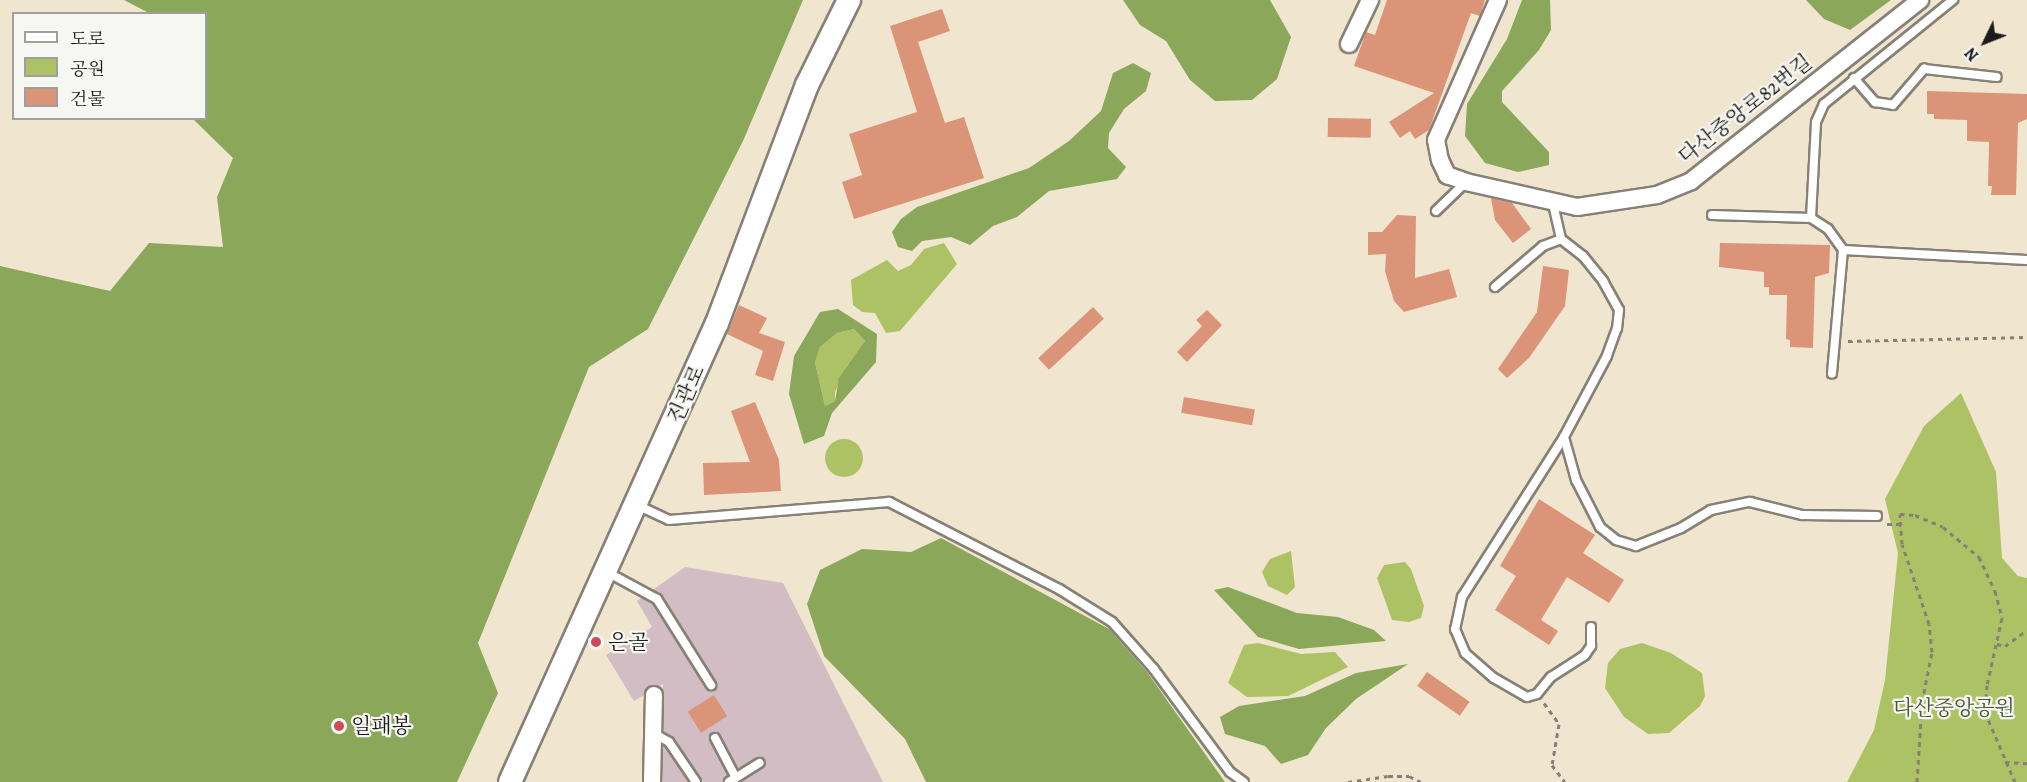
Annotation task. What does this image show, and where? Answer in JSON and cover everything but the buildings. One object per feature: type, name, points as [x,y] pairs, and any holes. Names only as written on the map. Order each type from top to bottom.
[{"type":"main road","name":"진관로","points":[[510,782],[607,572],[717,323],[807,85],[849,0]]},
{"type":"street","points":[[1349,44],[1370,0]]},
{"type":"street","name":"다산중앙로82번길","points":[[1498,0],[1436,140],[1447,175],[1553,204],[1577,207],[1657,195],[1691,181],[1920,0]]},
{"type":"street","points":[[652,782],[654,695]]},
{"type":"lane","points":[[1811,218],[1816,122],[1824,104],[1953,0]]},
{"type":"lane","points":[[1854,78],[1875,102],[1893,105],[1924,69],[1997,77]]},
{"type":"lane","points":[[1436,211],[1466,182]]},
{"type":"lane","points":[[1553,204],[1561,239],[1583,256],[1603,281],[1619,310],[1607,356],[1564,437],[1462,597],[1455,629],[1465,652],[1494,678],[1527,697],[1537,694],[1551,677],[1585,655],[1591,646],[1591,627]]},
{"type":"lane","points":[[1712,215],[1811,218],[1828,229],[1843,250],[1832,374]]},
{"type":"lane","points":[[1495,287],[1543,246],[1561,239]]},
{"type":"lane","points":[[1843,250],[2027,260]]},
{"type":"lane","points":[[1564,437],[1576,480],[1600,527],[1616,540],[1636,546],[1680,528],[1711,510],[1750,502],[1803,515],[1877,516]]},
{"type":"lane","points":[[637,505],[669,520],[889,502],[1059,589],[1112,622],[1153,668],[1230,772],[1244,782]]},
{"type":"lane","points":[[607,572],[657,599],[711,685]]},
{"type":"lane","points":[[652,733],[669,742],[696,782]]},
{"type":"lane","points":[[715,738],[733,780],[760,764]]},
{"type":"path","points":[[1834,341],[2027,337]]},
{"type":"path","points":[[1917,782],[1922,702],[1932,652],[1929,624],[1902,544],[1900,514],[1915,515],[1943,527],[1979,557],[2002,618],[1985,712],[2015,782]]},
{"type":"path","points":[[1996,644],[2005,646],[2027,630]]},
{"type":"path","points":[[1537,694],[1559,724],[1552,765],[1565,782]]},
{"type":"path","points":[[2005,762],[2027,763]]},
{"type":"path","points":[[1348,782],[1388,776],[1409,776],[1421,782]]},
{"type":"shaded area","points":[[685,567],[783,583],[883,782],[661,782],[663,684],[634,701],[606,655],[652,627],[637,601]]},
{"type":"green space","points":[[124,0],[803,0],[743,141],[648,329],[589,367],[478,643],[498,693],[457,782],[0,782],[0,266],[110,291],[149,243],[223,247],[217,197],[233,158],[194,120],[207,120],[207,12],[147,12]]},
{"type":"green space","points":[[1123,0],[1270,0],[1291,37],[1277,79],[1252,100],[1215,101],[1190,80],[1166,41],[1140,25]]},
{"type":"green space","points":[[1522,0],[1550,0],[1551,30],[1539,50],[1502,91],[1502,102],[1549,152],[1549,165],[1518,172],[1485,163],[1465,136],[1467,104],[1507,39]]},
{"type":"green space","points":[[1806,0],[1891,0],[1850,30],[1824,19]]},
{"type":"green space","points":[[1133,63],[1151,73],[1146,91],[1124,109],[1109,133],[1108,148],[1126,167],[1117,179],[1049,191],[1017,217],[993,226],[970,245],[951,237],[922,241],[912,251],[898,247],[892,232],[901,219],[917,207],[1029,168],[1069,141],[1101,111],[1113,73]]},
{"type":"green space","points":[[944,243],[957,264],[900,331],[886,333],[875,313],[862,312],[853,305],[851,280],[887,260],[898,271],[911,265],[924,249]]},
{"type":"green space","points":[[838,309],[877,334],[876,362],[832,413],[824,436],[804,444],[789,394],[794,356],[820,312]],"holes":[[[854,329],[865,341],[839,378],[835,401],[825,406],[815,362],[820,347],[837,333]]]},
{"type":"green space","points":[[854,329],[865,341],[859,354],[848,365],[835,392],[835,401],[825,406],[815,362],[820,347],[837,333]]},
{"type":"green space","name":"다산중앙공원","points":[[1961,393],[1996,472],[2002,558],[2018,576],[2027,578],[2027,782],[1847,782],[1874,730],[1885,680],[1898,553],[1885,499],[1924,426]]},
{"type":"green space","points":[[844,439],[851,440],[857,445],[862,451],[862,465],[857,471],[851,476],[844,477],[837,476],[831,471],[826,465],[825,458],[826,451],[831,445],[837,440]]},
{"type":"green space","points":[[941,538],[1109,629],[1147,672],[1225,782],[926,782],[905,739],[824,656],[807,604],[820,570],[862,549],[911,552]]},
{"type":"green space","points":[[1291,551],[1295,587],[1287,595],[1268,586],[1262,572],[1270,559]]},
{"type":"green space","points":[[1405,562],[1411,569],[1424,606],[1421,618],[1409,622],[1392,620],[1377,578],[1384,565]]},
{"type":"green space","points":[[1228,587],[1297,613],[1338,617],[1374,630],[1386,641],[1299,649],[1258,637],[1214,590]]},
{"type":"green space","points":[[1258,643],[1301,654],[1335,652],[1348,667],[1288,696],[1247,697],[1228,683],[1244,645]]},
{"type":"green space","points":[[1642,643],[1671,653],[1702,673],[1705,696],[1700,706],[1669,733],[1648,734],[1624,717],[1605,688],[1608,663],[1620,649]]},
{"type":"green space","points":[[1408,664],[1356,699],[1326,728],[1308,755],[1281,764],[1265,746],[1225,734],[1220,717],[1239,706],[1305,696],[1356,673]]},
{"type":"place","name":"은골","points":[[596,642]]},
{"type":"place","name":"일패봉","points":[[339,726]]}]
